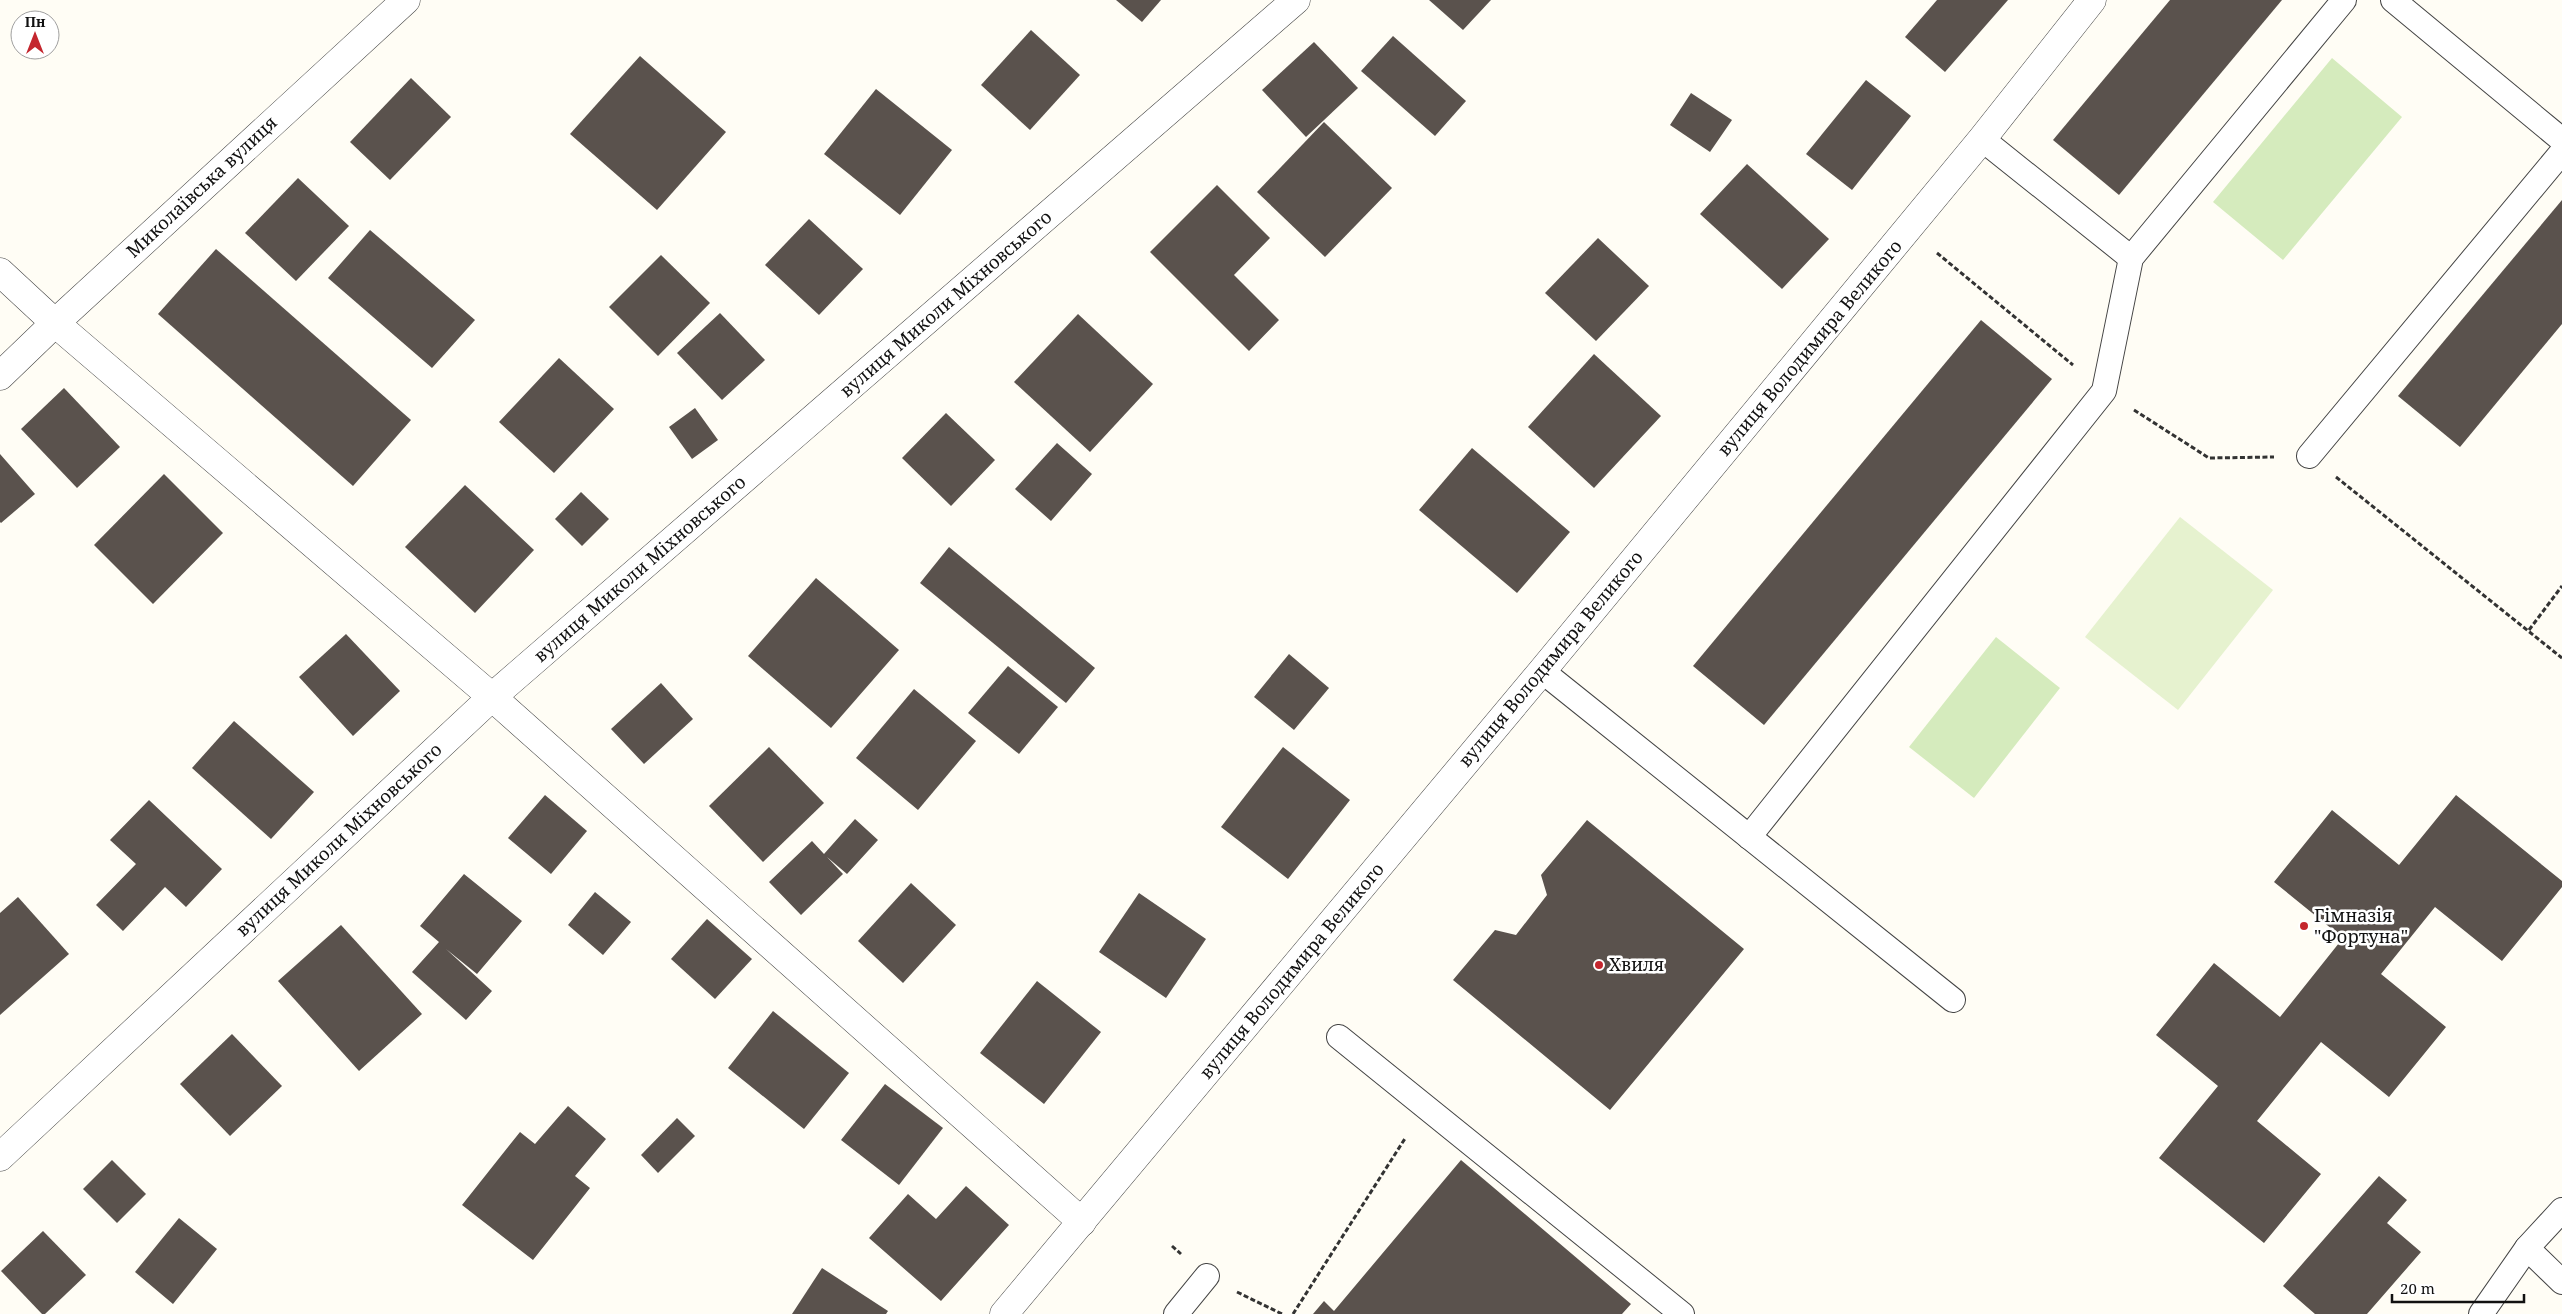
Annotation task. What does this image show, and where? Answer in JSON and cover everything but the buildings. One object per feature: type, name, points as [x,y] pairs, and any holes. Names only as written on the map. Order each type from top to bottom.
[{"type":"street","name":"Миколаївська вулиця","points":[[0,376],[54,322],[406,0]]},
{"type":"street","name":"вулиця Володимира Великого","points":[[1004,1314],[1542,671],[1908,229],[2092,0]]},
{"type":"street","name":"вулиця Миколи Міхновського","points":[[0,1157],[492,697],[1286,3]]},
{"type":"street","points":[[0,272],[54,322],[492,697],[1082,1222]]},
{"type":"lane","points":[[1749,837],[2104,391],[2131,258],[2344,0]]},
{"type":"lane","points":[[2393,0],[2562,140]]},
{"type":"lane","points":[[1982,139],[2131,258]]},
{"type":"lane","points":[[2309,456],[2562,152]]},
{"type":"lane","points":[[1542,671],[1953,1000]]},
{"type":"lane","points":[[1339,1037],[1682,1314]]},
{"type":"lane","points":[[2481,1314],[2527,1248],[2562,1210]]},
{"type":"lane","points":[[2527,1248],[2562,1282]]},
{"type":"lane","points":[[1176,1314],[1207,1276]]},
{"type":"path","points":[[1908,229],[2104,391],[2209,458],[2309,456],[2562,658]]},
{"type":"path","points":[[2529,630],[2562,586]]},
{"type":"path","points":[[1293,1314],[1425,1107]]},
{"type":"green space","points":[[2332,58],[2402,117],[2283,260],[2213,202]]},
{"type":"green space","points":[[2180,517],[2273,590],[2178,710],[2085,637]]},
{"type":"green space","points":[[1996,637],[2060,688],[1974,798],[1909,747]]},
{"type":"place","name":"Гімназія \"Фортуна\"","points":[[2304,926]]},
{"type":"place","name":"Хвиля","points":[[1599,965]]}]
